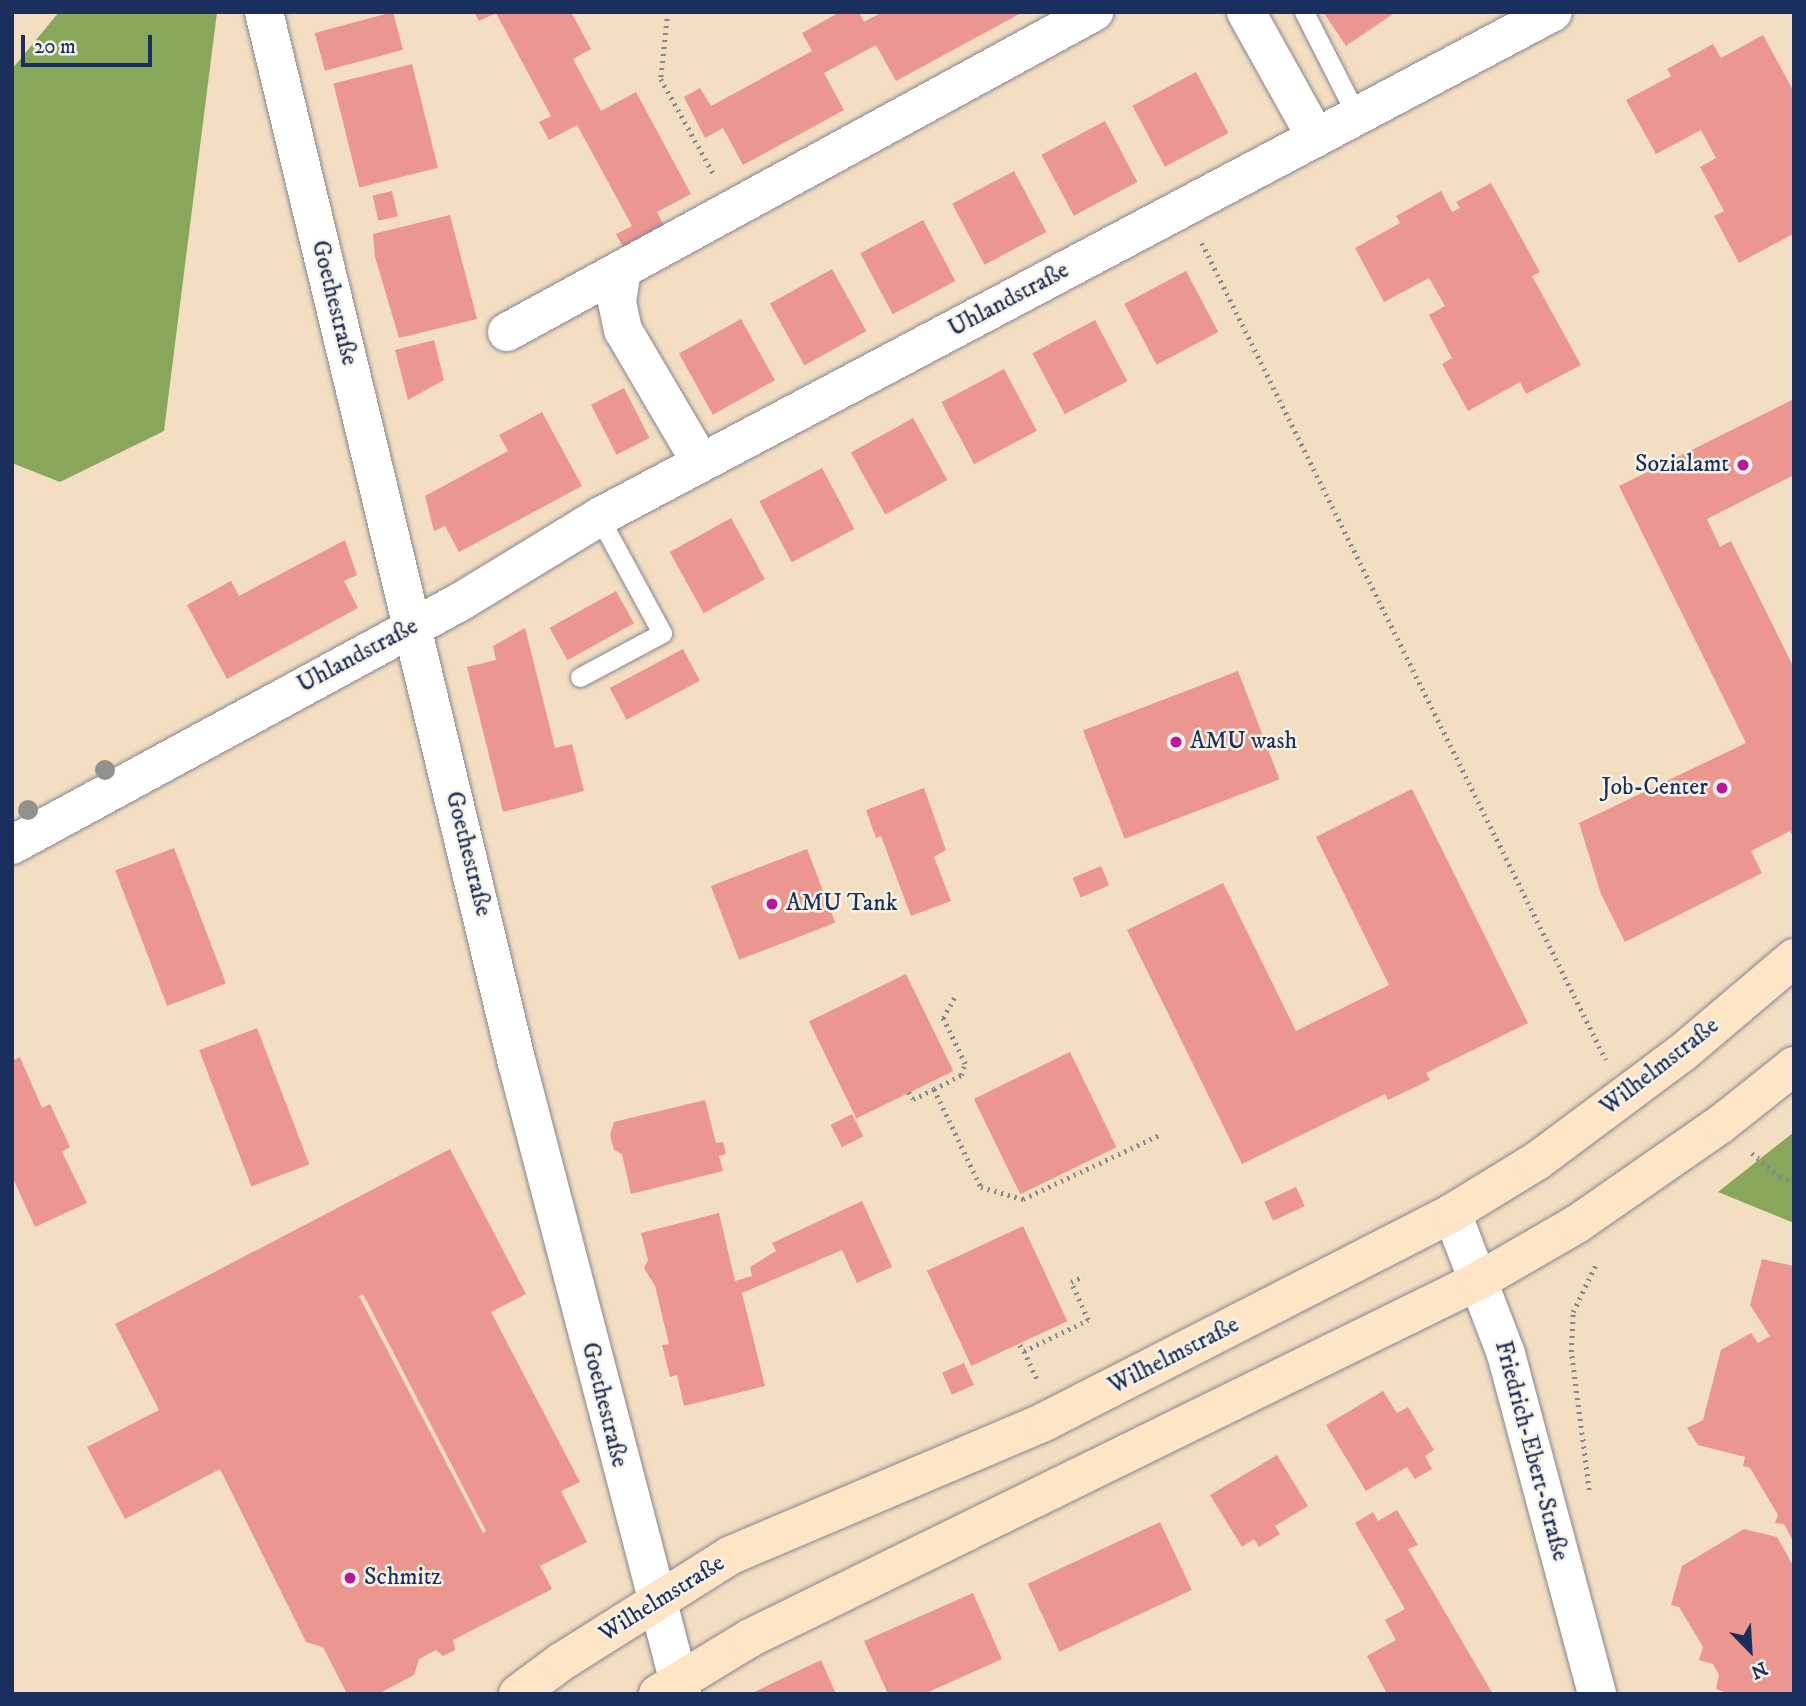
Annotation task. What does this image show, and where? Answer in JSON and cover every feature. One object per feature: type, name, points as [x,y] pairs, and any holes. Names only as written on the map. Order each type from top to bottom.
[{"type":"main road","name":"Wilhelmstraße","points":[[518,1694],[731,1555],[1046,1421],[1452,1213],[1537,1161],[1671,1061],[1794,958]]},
{"type":"main road","points":[[672,1689],[750,1638],[1480,1280],[1577,1224],[1721,1124],[1794,1066]]},
{"type":"street","name":"Goethestraße","points":[[264,12],[517,1063],[656,1603],[672,1689]]},
{"type":"street","points":[[506,332],[1094,12]]},
{"type":"street","points":[[1246,12],[1316,138]]},
{"type":"street","name":"Uhlandstraße","points":[[12,845],[412,627],[599,517],[1553,12]]},
{"type":"street","points":[[622,270],[617,302],[623,330],[701,463]]},
{"type":"street","name":"Friedrich-Ebert-Straße","points":[[1452,1213],[1480,1280],[1506,1354],[1597,1694]]},
{"type":"lane","points":[[1304,12],[1357,116]]},
{"type":"lane","points":[[580,677],[662,633],[599,517]]},
{"type":"path","points":[[668,12],[661,79],[733,210]]},
{"type":"path","points":[[1185,207],[1609,1065]]},
{"type":"path","points":[[909,1092],[912,1099],[961,1075],[965,1064],[943,1018],[955,996]]},
{"type":"path","points":[[934,1089],[981,1187],[1023,1199],[1162,1134]]},
{"type":"path","points":[[1742,1145],[1780,1177],[1794,1181]]},
{"type":"path","points":[[1020,1345],[1024,1351],[1088,1320],[1071,1282],[1084,1276]]},
{"type":"path","points":[[1573,1312],[1571,1352],[1591,1504]]},
{"type":"green space","points":[[59,12],[217,12],[164,431],[60,482],[12,463],[12,69]]},
{"type":"green space","points":[[1794,1132],[1794,1223],[1718,1192]]},
{"type":"building","points":[[393,12],[403,50],[325,71],[315,33]]},
{"type":"building","points":[[474,12],[571,12],[591,49],[573,59],[601,111],[636,92],[691,194],[657,212],[666,230],[625,251],[616,234],[632,226],[577,125],[549,140],[539,122],[551,116],[496,13],[479,21]]},
{"type":"building","points":[[840,12],[859,12],[864,22],[882,12],[1023,12],[896,81],[876,45],[824,73],[844,110],[743,165],[723,128],[705,138],[684,97],[700,88],[711,106],[812,51],[802,33]]},
{"type":"building","points":[[1323,12],[1396,12],[1346,46]]},
{"type":"building","points":[[1763,35],[1794,92],[1794,239],[1791,235],[1739,263],[1714,216],[1724,211],[1700,167],[1716,158],[1701,130],[1656,154],[1626,100],[1671,76],[1667,69],[1713,44],[1721,58]]},
{"type":"building","points":[[412,64],[438,168],[359,187],[333,84]]},
{"type":"building","points":[[1196,72],[1228,133],[1165,167],[1132,106]]},
{"type":"building","points":[[1105,121],[1137,182],[1074,216],[1041,155]]},
{"type":"building","points":[[1014,171],[1046,232],[985,265],[952,204]]},
{"type":"building","points":[[1491,183],[1540,272],[1532,276],[1581,365],[1526,394],[1520,382],[1468,411],[1442,364],[1452,358],[1429,315],[1445,306],[1429,278],[1384,302],[1355,248],[1400,223],[1396,216],[1441,191],[1452,212],[1460,208],[1456,202]]},
{"type":"building","points":[[392,191],[398,216],[378,221],[373,195]]},
{"type":"building","points":[[450,215],[477,319],[399,338],[375,257],[373,234]]},
{"type":"building","points":[[923,220],[955,281],[893,314],[860,253]]},
{"type":"building","points":[[832,269],[866,331],[804,366],[770,303]]},
{"type":"building","points":[[1186,271],[1218,332],[1157,365],[1124,304]]},
{"type":"building","points":[[741,319],[775,380],[713,415],[679,353]]},
{"type":"building","points":[[1095,320],[1127,381],[1065,414],[1032,353]]},
{"type":"building","points":[[434,340],[444,380],[408,400],[395,350]]},
{"type":"building","points":[[1004,369],[1037,431],[974,464],[941,402]]},
{"type":"building","points":[[624,388],[649,438],[616,455],[591,405]]},
{"type":"building","points":[[1794,399],[1794,475],[1707,519],[1720,547],[1731,541],[1794,668],[1794,838],[1790,831],[1751,851],[1762,873],[1625,942],[1601,894],[1579,823],[1746,743],[1619,486]]},
{"type":"building","points":[[542,412],[582,486],[459,552],[445,526],[434,531],[425,496],[508,451],[499,435]]},
{"type":"building","points":[[913,418],[947,480],[885,515],[851,452]]},
{"type":"building","points":[[822,468],[854,529],[792,562],[759,501]]},
{"type":"building","points":[[731,518],[765,579],[704,613],[670,552]]},
{"type":"building","points":[[345,540],[357,575],[344,581],[358,608],[227,679],[187,605],[231,581],[239,596]]},
{"type":"building","points":[[616,591],[634,623],[567,660],[550,628]]},
{"type":"building","points":[[525,628],[555,748],[572,744],[584,791],[503,812],[467,667],[496,660],[493,646]]},
{"type":"building","points":[[683,649],[700,681],[627,720],[610,688]]},
{"type":"building","name":"AMU wash","points":[[1238,671],[1280,779],[1125,839],[1083,730]]},
{"type":"building","name":"AMU Tank","points":[[924,788],[946,850],[934,857],[951,901],[911,916],[881,836],[876,838],[866,810]]},
{"type":"building","points":[[1412,789],[1528,1023],[1426,1073],[1430,1080],[1388,1100],[1385,1094],[1242,1164],[1127,930],[1223,883],[1296,1031],[1389,985],[1316,837]]},
{"type":"building","points":[[174,848],[226,983],[167,1006],[115,871]]},
{"type":"building","name":"AMU Tank","points":[[807,849],[835,923],[739,960],[711,886]]},
{"type":"building","points":[[1101,866],[1109,885],[1081,897],[1072,878]]},
{"type":"building","points":[[906,974],[953,1071],[856,1118],[809,1021]]},
{"type":"building","points":[[257,1028],[309,1164],[251,1187],[199,1050]]},
{"type":"building","points":[[1070,1052],[1116,1147],[1020,1194],[974,1099]]},
{"type":"building","points":[[20,1057],[42,1108],[50,1104],[70,1147],[62,1152],[87,1203],[35,1227],[12,1176],[12,1061]]},
{"type":"building","points":[[705,1100],[716,1143],[723,1142],[726,1154],[719,1156],[723,1171],[631,1194],[622,1154],[614,1150],[610,1135],[614,1122]]},
{"type":"building","points":[[852,1114],[863,1136],[842,1147],[831,1125]]},
{"type":"building","points":[[450,1149],[526,1294],[491,1312],[580,1482],[561,1491],[587,1542],[540,1566],[552,1589],[453,1640],[455,1650],[443,1656],[436,1650],[419,1659],[414,1675],[378,1694],[347,1694],[323,1647],[306,1642],[220,1469],[125,1519],[87,1447],[159,1410],[115,1324]],"holes":[[[363,1294],[486,1531],[483,1533],[359,1296]]]},
{"type":"building","points":[[1296,1187],[1305,1206],[1273,1221],[1264,1202]]},
{"type":"building","points":[[862,1201],[892,1267],[857,1283],[842,1250],[742,1293],[765,1386],[684,1406],[677,1375],[670,1377],[662,1345],[669,1344],[655,1286],[644,1268],[648,1260],[641,1233],[719,1213],[735,1281],[752,1276],[750,1267],[776,1251],[772,1243]]},
{"type":"building","points":[[1023,1226],[1067,1321],[971,1366],[927,1271]]},
{"type":"building","points":[[1762,1259],[1794,1266],[1794,1543],[1784,1524],[1775,1523],[1778,1515],[1750,1468],[1743,1466],[1745,1457],[1698,1445],[1687,1428],[1703,1420],[1721,1350],[1751,1333],[1758,1343],[1770,1336],[1750,1305]]},
{"type":"building","points":[[964,1363],[974,1385],[952,1395],[942,1373]]},
{"type":"building","points":[[1383,1391],[1397,1413],[1408,1407],[1434,1450],[1425,1456],[1432,1469],[1415,1479],[1407,1467],[1366,1491],[1326,1425]]},
{"type":"building","points":[[1277,1455],[1308,1506],[1275,1526],[1280,1534],[1259,1547],[1254,1539],[1242,1547],[1210,1495]]},
{"type":"building","points":[[1397,1510],[1418,1545],[1408,1549],[1493,1694],[1387,1694],[1367,1656],[1396,1640],[1385,1620],[1405,1609],[1355,1523],[1373,1512],[1378,1521]]},
{"type":"building","points":[[1160,1522],[1192,1590],[1059,1652],[1028,1584]]},
{"type":"building","points":[[1744,1529],[1777,1537],[1794,1567],[1794,1694],[1730,1694],[1716,1689],[1719,1675],[1713,1664],[1699,1660],[1703,1647],[1679,1607],[1671,1605],[1682,1566]]},
{"type":"building","points":[[973,1593],[1002,1659],[924,1694],[888,1694],[864,1641]]},
{"type":"building","points":[[821,1660],[836,1694],[750,1694]]},
{"type":"place","name":"Sozialamt","points":[[1743,465]]},
{"type":"place","name":"AMU wash","points":[[1176,742]]},
{"type":"place","name":"Job-Center","points":[[1722,788]]},
{"type":"place","name":"AMU Tank","points":[[772,904]]},
{"type":"place","name":"Schmitz","points":[[350,1578]]}]
